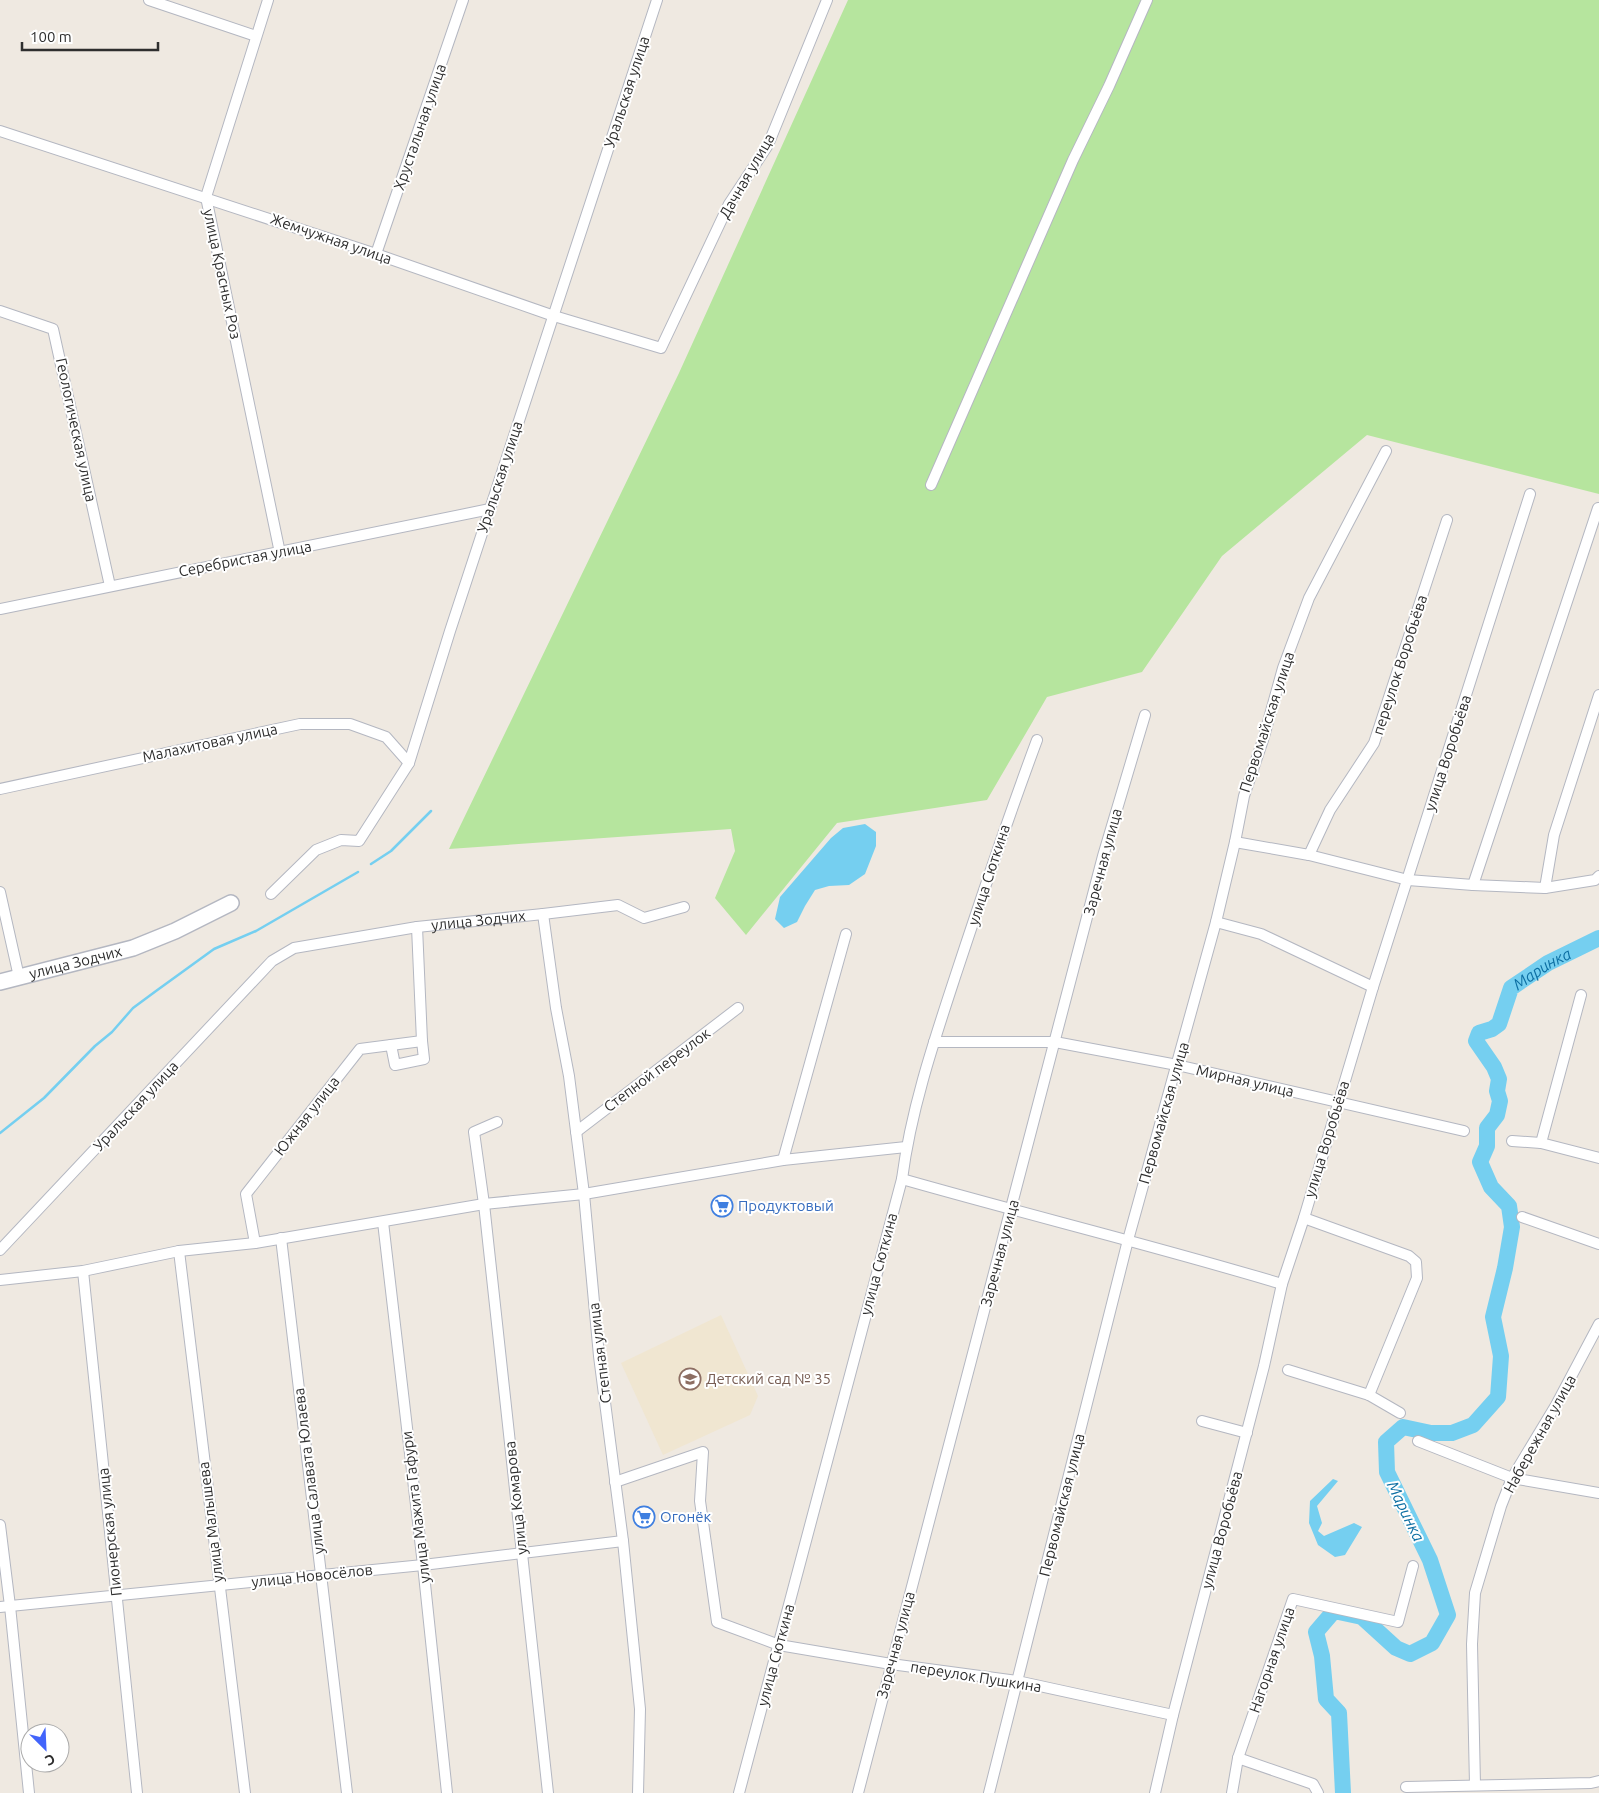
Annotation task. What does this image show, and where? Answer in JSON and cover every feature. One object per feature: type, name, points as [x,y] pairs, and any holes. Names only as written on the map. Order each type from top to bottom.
[{"type":"street","points":[[149,0],[256,36]]},
{"type":"street","name":"улица Красных Роз","points":[[268,0],[206,197],[280,553]]},
{"type":"street","name":"Хрустальная улица","points":[[376,254],[463,0]]},
{"type":"street","name":"Уральская улица","points":[[271,894],[316,850],[341,840],[359,841],[409,763],[439,664],[657,0]]},
{"type":"street","name":"Дачная улица","points":[[661,348],[729,204],[768,144],[827,0]]},
{"type":"street","points":[[931,484],[1073,160],[1109,86],[1147,0]]},
{"type":"street","name":"Жемчужная улица","points":[[0,132],[206,197],[554,316],[661,348]]},
{"type":"street","name":"Геологическая улица","points":[[0,311],[53,329],[110,586]]},
{"type":"street","name":"Первомайская улица","points":[[989,1793],[1128,1240],[1216,922],[1244,796],[1263,740],[1283,668],[1309,598],[1386,451]]},
{"type":"street","name":"улица Воробьёва","points":[[1155,1793],[1173,1715],[1264,1366],[1282,1284],[1304,1218],[1373,987],[1530,494]]},
{"type":"street","points":[[1473,885],[1598,508]]},
{"type":"street","name":"Серебристая улица","points":[[0,609],[490,509]]},
{"type":"street","name":"переулок Воробьёва","points":[[1309,855],[1330,810],[1374,743],[1447,520]]},
{"type":"street","points":[[1545,888],[1554,835],[1599,695]]},
{"type":"street","name":"Заречная улица","points":[[858,1793],[1103,856],[1145,715]]},
{"type":"street","name":"Малахитовая улица","points":[[0,789],[300,724],[350,724],[386,737],[409,763]]},
{"type":"street","name":"улица Сюткина","points":[[739,1793],[902,1179],[906,1147],[934,1042],[1003,833],[1037,740]]},
{"type":"street","points":[[1235,842],[1309,855],[1408,880],[1545,888],[1595,880],[1599,876]]},
{"type":"street","points":[[0,892],[19,977]]},
{"type":"street","name":"улица Зодчих","points":[[0,982],[134,948],[175,931],[231,903]]},
{"type":"street","name":"улица Зодчих","points":[[272,961],[294,948],[417,927],[618,905],[644,918],[684,907]]},
{"type":"street","name":"Степная улица","points":[[543,914],[556,1008],[569,1076],[584,1194],[599,1356],[623,1541],[640,1709],[638,1793]]},
{"type":"street","points":[[1216,922],[1261,934],[1373,987]]},
{"type":"street","points":[[391,1045],[395,1065],[424,1059],[417,927]]},
{"type":"street","points":[[783,1160],[846,934]]},
{"type":"street","name":"Уральская улица","points":[[0,1250],[272,961]]},
{"type":"street","points":[[1540,1143],[1581,995]]},
{"type":"street","name":"Степной переулок","points":[[576,1132],[738,1008]]},
{"type":"street","name":"Южная улица","points":[[255,1243],[246,1194],[360,1049],[422,1041]]},
{"type":"street","name":"Мирная улица","points":[[934,1042],[1055,1042],[1177,1065],[1464,1132]]},
{"type":"street","name":"улица Комарова","points":[[497,1122],[474,1132],[484,1204],[548,1793]]},
{"type":"street","points":[[1512,1141],[1540,1143],[1599,1158]]},
{"type":"street","points":[[0,1280],[83,1272],[179,1251],[255,1243],[484,1204],[584,1194],[783,1160],[906,1147]]},
{"type":"street","points":[[902,1179],[1282,1284]]},
{"type":"street","points":[[1522,1217],[1599,1244]]},
{"type":"street","points":[[1304,1218],[1409,1256],[1416,1262],[1417,1278],[1369,1395]]},
{"type":"street","name":"улица Мажита Гафури","points":[[383,1222],[423,1565],[447,1793]]},
{"type":"street","name":"улица Салавата Юлаева","points":[[281,1238],[347,1793]]},
{"type":"street","name":"улица Малышева","points":[[179,1251],[245,1793]]},
{"type":"street","name":"Пионерская улица","points":[[83,1272],[136,1793]]},
{"type":"street","name":"Набережная улица","points":[[1475,1785],[1472,1644],[1475,1593],[1501,1506],[1512,1478],[1556,1405],[1599,1324]]},
{"type":"street","points":[[1288,1370],[1369,1395],[1400,1413]]},
{"type":"street","points":[[1202,1421],[1247,1433]]},
{"type":"street","points":[[1418,1441],[1512,1478],[1599,1493]]},
{"type":"street","name":"переулок Пушкина","points":[[615,1482],[704,1452],[700,1501],[717,1622],[779,1644],[891,1664],[1018,1681],[1173,1715]]},
{"type":"street","points":[[0,1525],[5,1607],[29,1793]]},
{"type":"street","name":"улица Новосёлов","points":[[5,1607],[423,1565],[623,1541]]},
{"type":"street","name":"Нагорная улица","points":[[1232,1793],[1238,1758],[1293,1599],[1398,1622],[1413,1566]]},
{"type":"street","points":[[1238,1758],[1313,1784],[1318,1793]]},
{"type":"street","points":[[1406,1787],[1591,1783],[1599,1781]]},
{"type":"shaded area","name":"Детский сад № 35","points":[[721,1315],[758,1396],[750,1415],[663,1455],[621,1363]]},
{"type":"green space","points":[[848,0],[1599,0],[1599,494],[1367,435],[1222,556],[1142,672],[1047,697],[987,800],[837,823],[746,935],[715,898],[735,851],[731,829],[449,849],[679,373]]},
{"type":"water","points":[[865,824],[876,832],[876,846],[865,874],[849,885],[829,886],[815,890],[797,922],[784,928],[775,919],[780,897],[831,838],[843,828]]},
{"type":"water","points":[[1333,1479],[1338,1481],[1317,1506],[1322,1523],[1318,1531],[1324,1536],[1354,1523],[1362,1527],[1345,1555],[1335,1557],[1318,1545],[1309,1523],[1310,1501]]},
{"type":"waterway","points":[[371,864],[391,851],[431,811]]},
{"type":"waterway","points":[[0,1133],[44,1098],[95,1046],[112,1032],[133,1008],[156,991],[214,949],[256,931],[358,872]]},
{"type":"waterway","name":"Маринка","points":[[1343,1793],[1339,1713],[1326,1699],[1322,1656],[1316,1632],[1334,1611],[1362,1617],[1396,1648],[1410,1654],[1432,1643],[1448,1615],[1430,1560],[1387,1472],[1386,1442],[1403,1427],[1431,1433],[1452,1433],[1473,1425],[1498,1397],[1501,1356],[1493,1317],[1505,1268],[1512,1227],[1509,1206],[1491,1187],[1480,1162],[1487,1146],[1487,1128],[1497,1115],[1500,1101],[1497,1091],[1499,1079],[1494,1067],[1476,1041],[1479,1033],[1492,1029],[1499,1024],[1511,988],[1548,963],[1599,938]]},
{"type":"place","name":"Продуктовый","points":[[722,1206]]},
{"type":"place","name":"Детский сад № 35","points":[[690,1379]]},
{"type":"place","name":"Огонёк","points":[[644,1517]]}]
